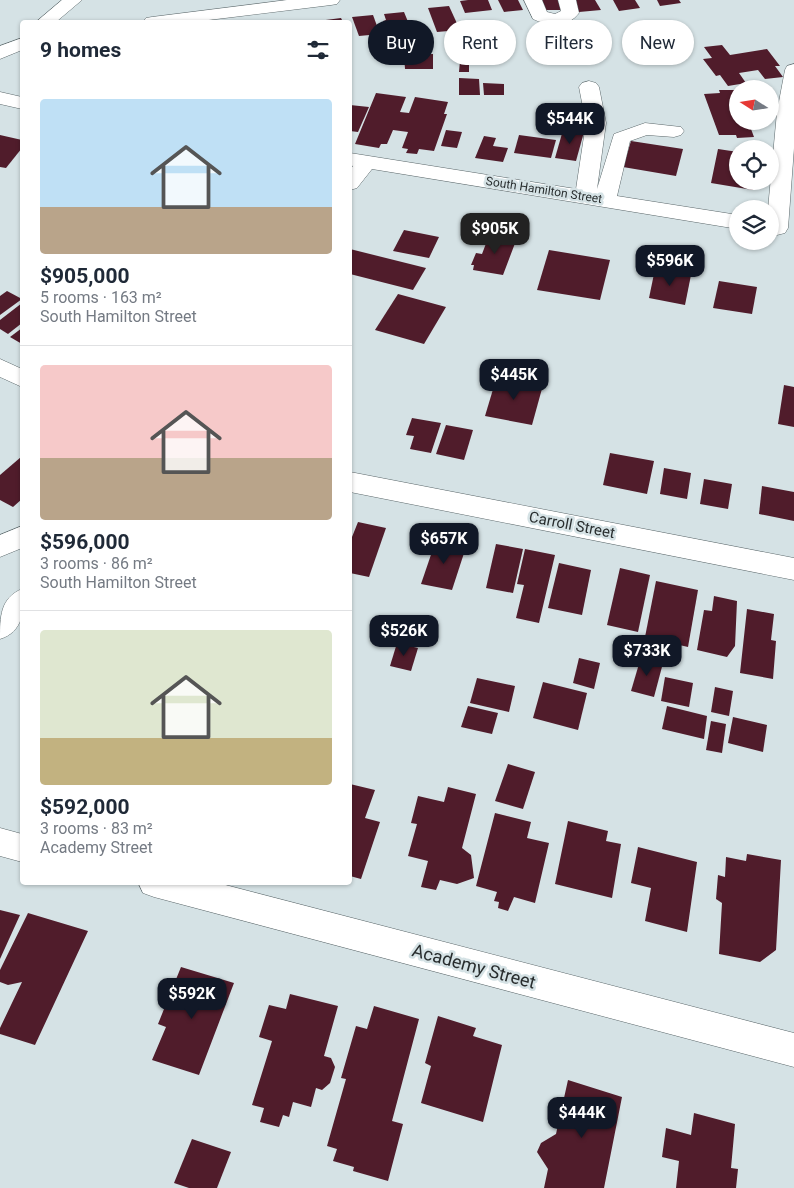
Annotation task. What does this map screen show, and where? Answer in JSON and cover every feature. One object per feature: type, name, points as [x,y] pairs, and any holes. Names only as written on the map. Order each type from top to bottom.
[{"type":"street","points":[[168,20],[332,0]]},
{"type":"street","points":[[533,0],[539,15],[548,20],[562,19],[570,13],[567,0]]},
{"type":"street","points":[[48,20],[70,1]]},
{"type":"street","points":[[0,52],[20,45]]},
{"type":"street","points":[[780,229],[787,112],[794,70]]},
{"type":"street","points":[[589,87],[596,122],[591,172],[595,199]]},
{"type":"street","points":[[0,98],[20,103]]},
{"type":"street","points":[[595,199],[621,138],[645,129],[674,131]]},
{"type":"street","points":[[352,179],[359,160]]},
{"type":"street","name":"South Hamilton Street","points":[[359,160],[729,221]]},
{"type":"street","points":[[0,366],[20,379]]},
{"type":"street","name":"Carroll Street","points":[[352,482],[794,569]]},
{"type":"street","points":[[0,547],[20,537]]},
{"type":"street","points":[[0,628],[20,603]]},
{"type":"street","points":[[0,842],[20,847]]},
{"type":"street","name":"Academy Street","points":[[165,885],[794,1050]]},
{"type":"building","points":[[488,0],[492,10],[465,13],[460,1]]},
{"type":"building","points":[[498,0],[518,0],[523,10],[504,12]]},
{"type":"building","points":[[542,0],[561,0],[563,10],[544,10]]},
{"type":"building","points":[[573,0],[595,0],[601,10],[579,12]]},
{"type":"building","points":[[613,0],[635,0],[640,8],[619,11]]},
{"type":"building","points":[[657,0],[679,0],[681,3],[660,6]]},
{"type":"building","points":[[449,6],[455,20],[444,20],[444,31],[437,32],[428,8]]},
{"type":"building","points":[[404,12],[407,20],[386,20],[384,14]]},
{"type":"building","points":[[373,15],[375,20],[368,20],[368,35],[359,36],[352,17]]},
{"type":"building","points":[[341,18],[342,20],[326,20]]},
{"type":"building","points":[[722,45],[730,55],[767,49],[780,66],[775,66],[783,77],[765,79],[758,70],[739,73],[744,80],[729,80],[728,86],[720,75],[716,76],[703,59],[712,58],[704,47]]},
{"type":"building","points":[[405,65],[433,65],[433,69],[405,69]]},
{"type":"building","points":[[460,65],[469,65],[469,72],[459,72]]},
{"type":"building","points":[[459,78],[479,79],[480,95],[459,95]]},
{"type":"building","points":[[483,83],[504,84],[504,95],[484,95]]},
{"type":"building","points":[[719,90],[729,90],[729,130],[751,130],[754,137],[737,138],[736,135],[719,135],[704,94],[720,93]]},
{"type":"building","points":[[376,93],[406,97],[400,112],[409,113],[415,97],[448,102],[444,114],[447,114],[434,151],[419,149],[417,154],[406,153],[408,149],[402,148],[408,132],[393,130],[387,144],[381,144],[379,148],[355,144]]},
{"type":"building","points":[[352,105],[369,107],[358,132],[352,131]]},
{"type":"building","points":[[446,130],[462,132],[457,148],[441,146]]},
{"type":"building","points":[[563,130],[584,132],[576,161],[555,158]]},
{"type":"building","points":[[0,135],[20,140],[20,150],[6,168],[0,167]]},
{"type":"building","points":[[519,135],[556,140],[551,158],[514,153]]},
{"type":"building","points":[[484,136],[496,138],[493,146],[508,148],[503,162],[475,158]]},
{"type":"building","points":[[631,141],[683,149],[676,176],[623,167]]},
{"type":"building","points":[[718,149],[729,151],[729,186],[711,183]]},
{"type":"building","points":[[404,230],[439,237],[429,258],[393,251]]},
{"type":"building","points":[[490,233],[517,238],[503,275],[473,270],[474,265],[471,265],[476,253],[482,254]]},
{"type":"building","points":[[352,250],[426,268],[413,290],[352,275]]},
{"type":"building","points":[[549,250],[610,260],[600,300],[537,290]]},
{"type":"building","points":[[655,269],[691,275],[685,305],[649,298]]},
{"type":"building","points":[[719,281],[757,287],[752,314],[713,308]]},
{"type":"building","points":[[7,291],[20,298],[20,300],[0,315],[0,296]]},
{"type":"building","points":[[398,294],[446,307],[424,344],[375,330]]},
{"type":"building","points":[[20,305],[20,325],[8,334],[0,329],[0,320]]},
{"type":"building","points":[[20,330],[20,343],[10,337]]},
{"type":"building","points":[[497,376],[543,385],[532,425],[485,416]]},
{"type":"building","points":[[784,385],[794,387],[794,427],[778,424]]},
{"type":"building","points":[[412,418],[441,423],[431,453],[410,449],[414,436],[406,435]]},
{"type":"building","points":[[446,425],[473,430],[464,460],[436,454]]},
{"type":"building","points":[[610,453],[654,461],[647,494],[603,485]]},
{"type":"building","points":[[20,458],[20,501],[13,507],[0,500],[0,475]]},
{"type":"building","points":[[664,468],[691,473],[687,499],[660,494]]},
{"type":"building","points":[[704,479],[732,484],[728,509],[700,504]]},
{"type":"building","points":[[762,486],[794,492],[794,521],[759,514]]},
{"type":"building","points":[[358,522],[386,528],[369,577],[352,573],[352,537]]},
{"type":"building","points":[[436,540],[466,547],[452,590],[421,584]]},
{"type":"building","points":[[496,544],[523,549],[513,593],[486,588]]},
{"type":"building","points":[[525,549],[555,555],[539,623],[516,618],[524,585],[517,584]]},
{"type":"building","points":[[559,563],[591,570],[582,615],[548,608]]},
{"type":"building","points":[[620,568],[650,575],[638,632],[607,625]]},
{"type":"building","points":[[656,581],[698,590],[688,647],[645,637]]},
{"type":"building","points":[[714,596],[737,601],[735,646],[727,657],[697,650],[704,610],[712,611]]},
{"type":"building","points":[[747,609],[774,614],[771,640],[776,641],[773,679],[740,673]]},
{"type":"building","points":[[397,643],[418,648],[411,671],[390,666]]},
{"type":"building","points":[[641,657],[663,663],[654,697],[631,691]]},
{"type":"building","points":[[579,658],[600,663],[594,689],[573,683]]},
{"type":"building","points":[[665,677],[693,683],[689,707],[661,701]]},
{"type":"building","points":[[477,678],[515,686],[509,712],[470,703]]},
{"type":"building","points":[[543,682],[587,693],[578,730],[533,718]]},
{"type":"building","points":[[715,687],[733,691],[729,716],[711,712]]},
{"type":"building","points":[[468,706],[498,713],[492,734],[461,727]]},
{"type":"building","points":[[667,706],[707,716],[704,739],[662,729]]},
{"type":"building","points":[[733,717],[767,725],[763,752],[728,743]]},
{"type":"building","points":[[711,721],[726,724],[722,753],[706,750]]},
{"type":"building","points":[[508,764],[535,772],[523,809],[495,801]]},
{"type":"building","points":[[352,784],[375,790],[365,818],[380,822],[361,879],[352,877]]},
{"type":"building","points":[[448,787],[476,794],[462,848],[471,855],[474,878],[457,884],[440,880],[436,890],[421,887],[428,861],[408,856],[417,824],[411,823],[418,796],[444,802]]},
{"type":"building","points":[[495,813],[531,822],[527,838],[549,843],[535,903],[514,897],[508,911],[498,908],[499,902],[494,901],[497,892],[476,886]]},
{"type":"building","points":[[568,821],[608,831],[606,841],[621,844],[612,898],[555,884]]},
{"type":"building","points":[[638,847],[697,862],[687,932],[645,921],[651,888],[631,883]]},
{"type":"building","points":[[747,854],[781,860],[776,950],[760,962],[719,954],[722,903],[716,899],[718,875],[725,877],[726,857],[746,861]]},
{"type":"building","points":[[0,910],[20,915],[0,959]]},
{"type":"building","points":[[28,913],[88,931],[35,1045],[0,1034],[0,1028],[22,982],[8,985],[0,982],[0,970]]},
{"type":"building","points":[[181,967],[234,983],[199,1075],[152,1060],[166,1027],[158,1024]]},
{"type":"building","points":[[290,994],[338,1006],[324,1056],[331,1058],[335,1067],[330,1083],[322,1090],[316,1088],[311,1107],[293,1102],[289,1117],[283,1115],[279,1127],[260,1122],[264,1108],[252,1105],[272,1041],[259,1037],[269,1005],[286,1009]]},
{"type":"building","points":[[374,1006],[419,1019],[392,1121],[403,1124],[388,1181],[353,1171],[354,1167],[333,1161],[337,1149],[327,1146],[346,1079],[341,1078],[356,1026],[367,1029]]},
{"type":"building","points":[[438,1016],[476,1028],[473,1036],[502,1045],[483,1122],[421,1103],[431,1066],[425,1063]]},
{"type":"building","points":[[568,1080],[622,1097],[604,1188],[544,1188],[548,1169],[537,1152],[541,1143],[556,1134]]},
{"type":"building","points":[[694,1113],[735,1124],[731,1168],[738,1169],[736,1188],[676,1188],[679,1161],[662,1157],[666,1128],[691,1135]]},
{"type":"building","points":[[192,1139],[231,1152],[217,1188],[189,1188],[174,1183]]}]
